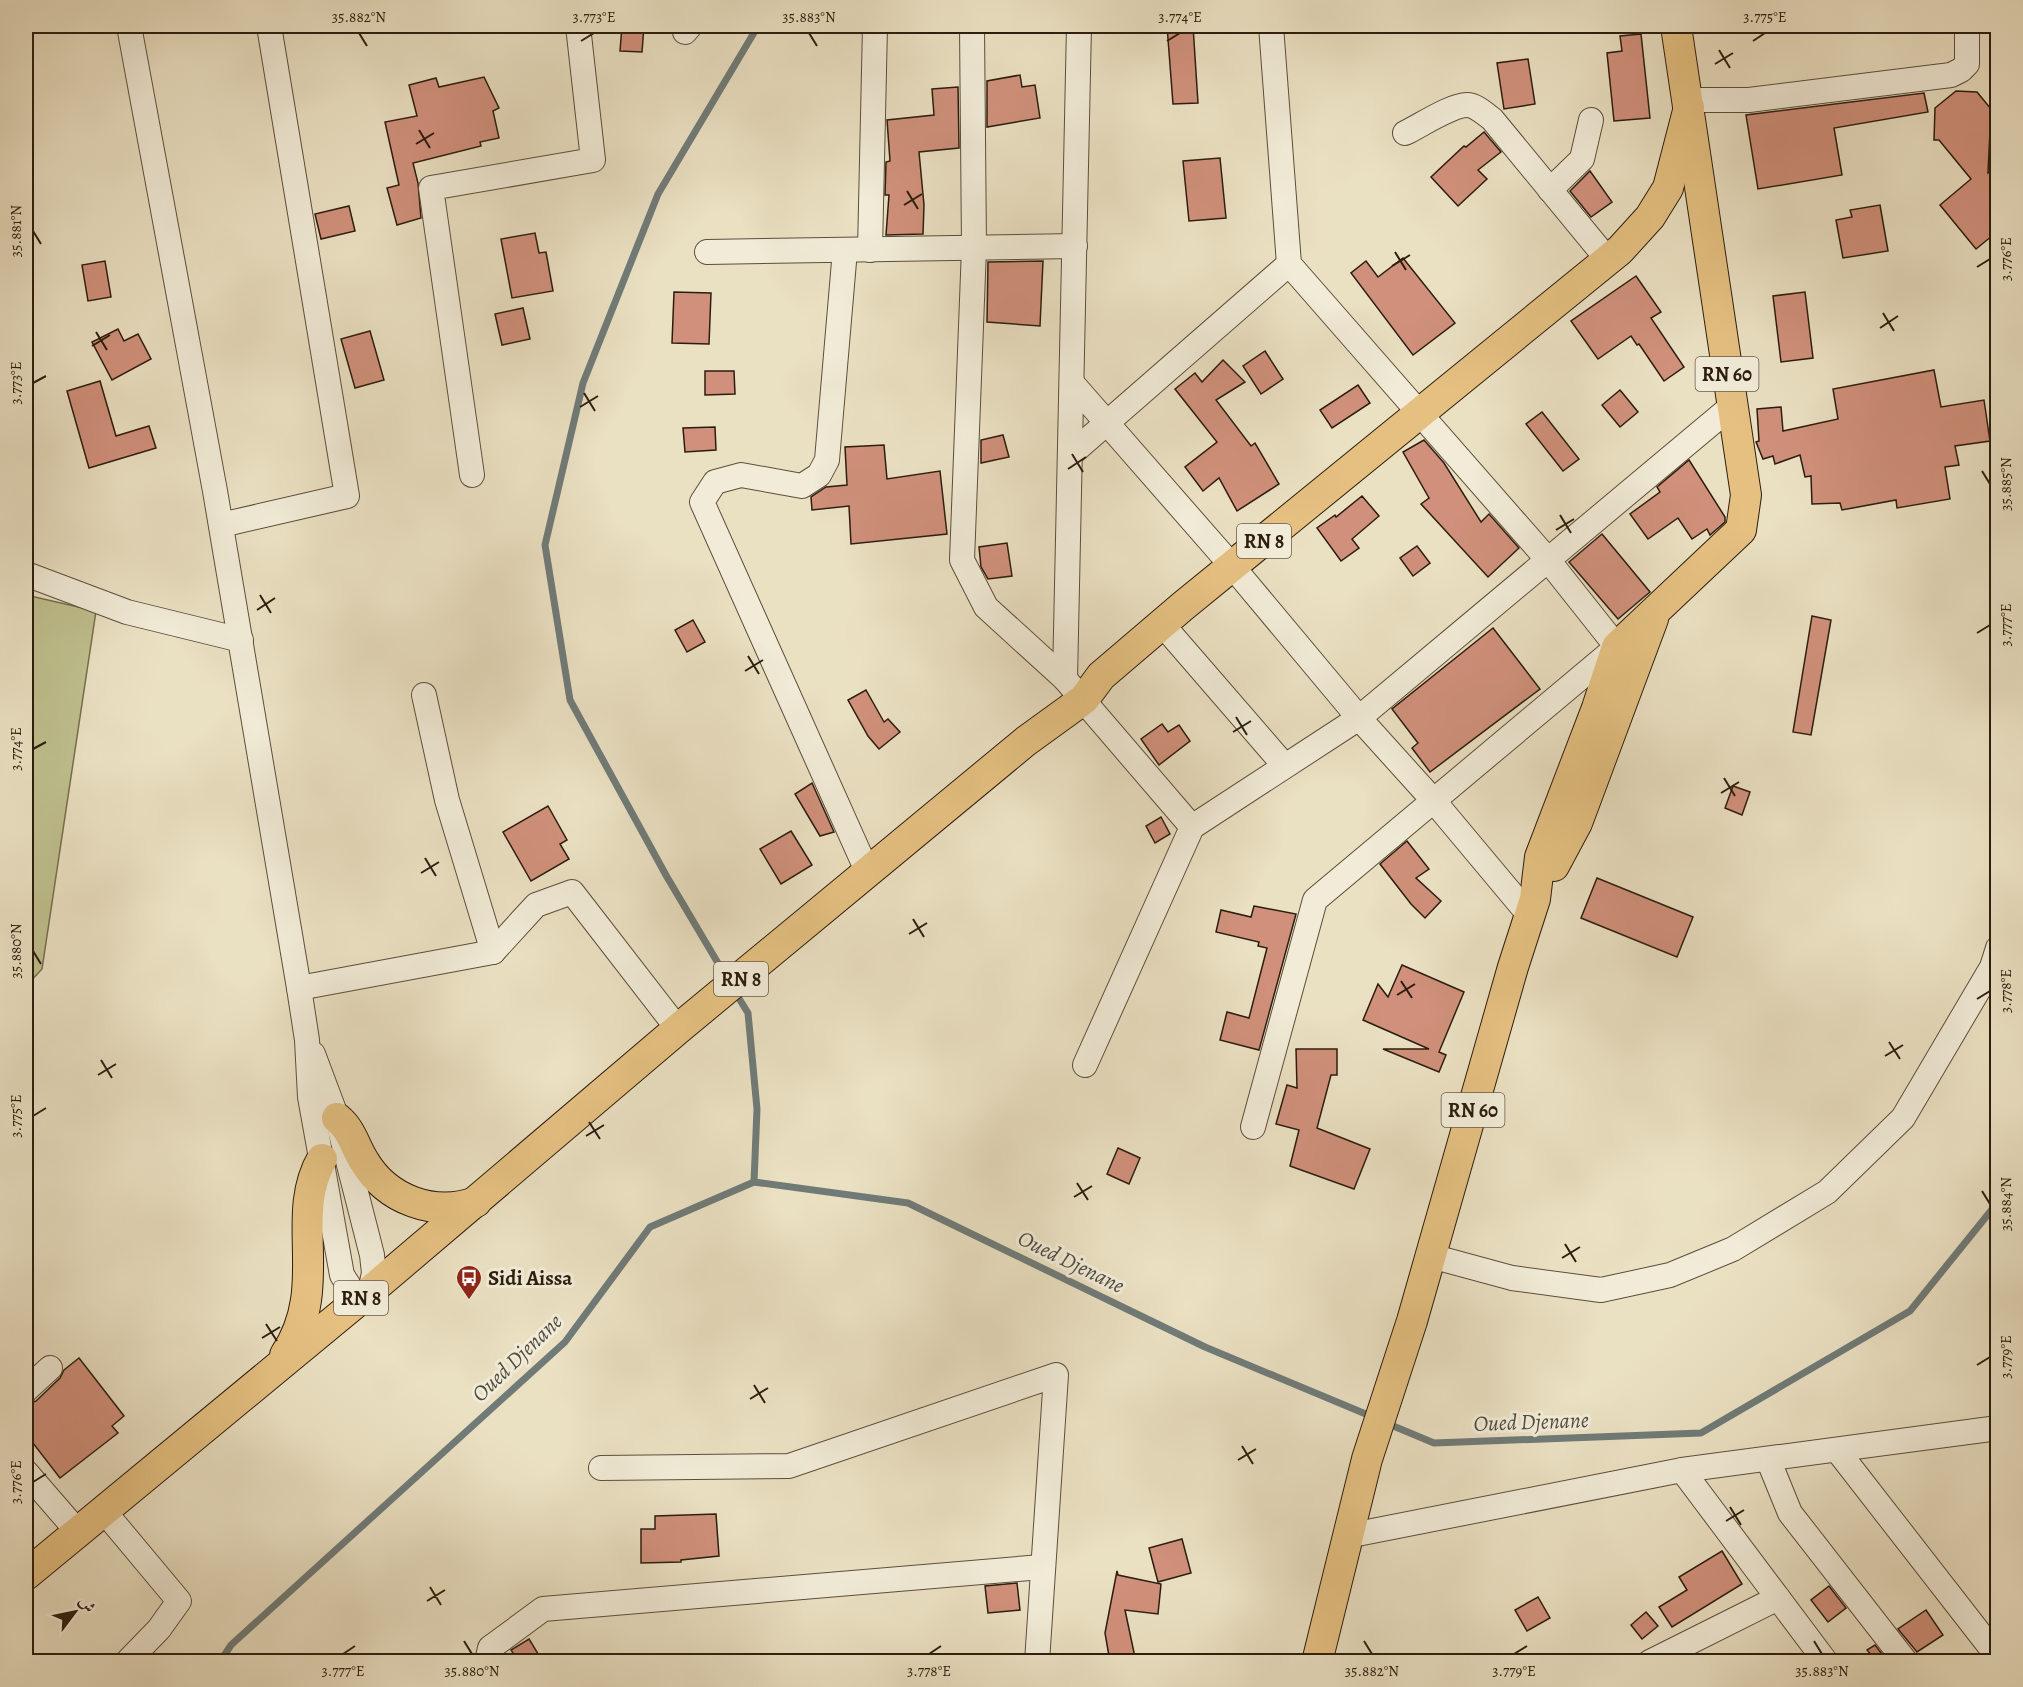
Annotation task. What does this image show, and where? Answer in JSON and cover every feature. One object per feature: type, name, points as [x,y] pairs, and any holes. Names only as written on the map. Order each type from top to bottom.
[{"type":"main road","name":"RN 8","points":[[26,1575],[1026,741],[1074,689],[1101,676],[1232,566],[1608,260],[1650,217],[1668,188],[1688,103],[1676,26]]},
{"type":"main road","name":"RN 60","points":[[1317,1662],[1367,1459],[1412,1321],[1532,908],[1577,823],[1659,605],[1742,530],[1746,495],[1688,103]]},
{"type":"main road","points":[[1532,908],[1540,857],[1597,708],[1617,647],[1659,605]]},
{"type":"main road","points":[[337,1118],[351,1132],[364,1161],[374,1173],[408,1200],[433,1208],[448,1209],[476,1202]]},
{"type":"main road","points":[[277,1366],[290,1348],[306,1308],[309,1290],[310,1190],[322,1159]]},
{"type":"street","points":[[129,26],[241,640],[300,988],[307,1040],[310,1097],[342,1275],[364,1295],[374,1273],[372,1255],[337,1118],[307,1040]]},
{"type":"street","points":[[221,525],[347,496],[269,26]]},
{"type":"street","points":[[472,475],[431,188],[593,160],[578,26]]},
{"type":"street","points":[[870,250],[875,26]]},
{"type":"street","points":[[972,26],[974,248],[962,560],[986,607],[1074,689],[1192,827]]},
{"type":"street","points":[[1074,689],[1070,454],[1079,26]]},
{"type":"street","points":[[1253,1127],[1315,900],[1617,647],[1548,560],[1289,264],[1271,26]]},
{"type":"street","points":[[1688,103],[1749,100],[1951,75],[1967,64],[1966,26]]},
{"type":"street","points":[[1405,133],[1467,105],[1478,109],[1492,119],[1608,260]]},
{"type":"street","points":[[1550,190],[1582,159],[1591,120]]},
{"type":"street","points":[[707,252],[1075,246]]},
{"type":"street","points":[[845,250],[827,460],[819,475],[802,486],[741,475],[715,482],[702,502],[868,873]]},
{"type":"street","points":[[1070,454],[1289,264]]},
{"type":"street","points":[[1072,383],[1232,566],[1359,718],[1532,908]]},
{"type":"street","points":[[1085,1065],[1192,827],[1359,718],[1732,406]]},
{"type":"street","points":[[26,574],[127,612],[241,640]]},
{"type":"street","points":[[1162,624],[1284,765]]},
{"type":"street","points":[[424,695],[447,800],[493,952]]},
{"type":"street","points":[[300,988],[493,952],[536,905],[572,892],[686,1023]]},
{"type":"street","points":[[1431,1256],[1512,1278],[1601,1290],[1670,1275],[1733,1249],[1827,1192],[1903,1118],[1992,967],[1998,948]]},
{"type":"street","points":[[26,1390],[50,1368]]},
{"type":"street","points":[[601,1468],[789,1466],[1056,1376],[1041,1567],[1037,1662]]},
{"type":"street","points":[[1347,1536],[1682,1470],[1998,1428]]},
{"type":"street","points":[[1837,1450],[1994,1657]]},
{"type":"street","points":[[1768,1459],[1790,1513],[1906,1662]]},
{"type":"street","points":[[1682,1470],[1826,1662]]},
{"type":"street","points":[[26,1473],[78,1532]]},
{"type":"street","points":[[103,1510],[179,1601],[159,1629],[127,1662]]},
{"type":"street","points":[[487,1662],[490,1648],[543,1609],[1041,1567]]},
{"type":"street","points":[[1650,1662],[1778,1598]]},
{"type":"green space","points":[[26,595],[96,611],[42,969],[26,986]]},
{"type":"building","points":[[622,26],[644,26],[642,52],[620,51]]},
{"type":"building","points":[[1167,26],[1193,26],[1198,103],[1173,104]]},
{"type":"building","points":[[1641,34],[1650,118],[1614,121],[1607,53],[1622,51],[1620,36]]},
{"type":"building","points":[[1528,59],[1535,104],[1504,109],[1497,63]]},
{"type":"building","points":[[1020,75],[1022,87],[1035,85],[1040,118],[987,127],[987,81]]},
{"type":"building","points":[[484,77],[499,108],[493,111],[499,138],[480,142],[481,146],[413,163],[418,183],[421,218],[397,225],[387,188],[399,185],[385,122],[417,116],[409,85],[436,78],[439,87]]},
{"type":"building","points":[[958,87],[959,148],[919,152],[924,205],[923,234],[886,235],[889,195],[885,195],[886,162],[890,161],[887,120],[934,115],[932,89]]},
{"type":"building","points":[[1956,91],[1977,92],[1991,109],[1988,173],[1998,165],[1998,231],[1976,249],[1940,205],[1971,179],[1939,140],[1934,140],[1935,108]]},
{"type":"building","points":[[1924,93],[1928,112],[1834,128],[1842,175],[1758,189],[1746,115]]},
{"type":"building","points":[[1484,132],[1501,152],[1478,170],[1487,179],[1458,206],[1431,177],[1464,146],[1466,147]]},
{"type":"building","points":[[1220,158],[1226,218],[1189,221],[1183,161]]},
{"type":"building","points":[[1590,171],[1612,202],[1591,217],[1570,191]]},
{"type":"building","points":[[1880,205],[1888,251],[1843,258],[1836,220],[1852,217],[1850,210]]},
{"type":"building","points":[[349,206],[355,231],[321,239],[315,214]]},
{"type":"building","points":[[535,233],[539,253],[546,252],[553,291],[512,298],[501,239]]},
{"type":"building","points":[[1403,258],[1455,323],[1413,355],[1351,273],[1366,261],[1378,277]]},
{"type":"building","points":[[105,261],[111,297],[88,301],[82,265]]},
{"type":"building","points":[[1043,261],[1040,326],[987,322],[988,262]]},
{"type":"building","points":[[1636,276],[1661,312],[1651,318],[1684,367],[1664,381],[1631,336],[1598,359],[1571,321]]},
{"type":"building","points":[[674,292],[711,293],[709,344],[672,343]]},
{"type":"building","points":[[1805,292],[1813,358],[1781,362],[1773,296]]},
{"type":"building","points":[[523,308],[530,339],[502,345],[495,314]]},
{"type":"building","points":[[118,329],[124,341],[138,334],[151,359],[112,380],[92,342]]},
{"type":"building","points":[[370,331],[384,380],[355,388],[341,339]]},
{"type":"building","points":[[1265,351],[1283,379],[1261,394],[1243,366]]},
{"type":"building","points":[[1223,360],[1245,382],[1216,400],[1251,446],[1255,443],[1279,484],[1237,511],[1219,478],[1203,491],[1185,467],[1217,442],[1175,389],[1195,373],[1202,382]]},
{"type":"building","points":[[1934,370],[1941,407],[1984,400],[1990,441],[1955,446],[1959,465],[1945,467],[1950,499],[1897,508],[1896,500],[1842,510],[1840,503],[1812,504],[1811,476],[1805,477],[1800,455],[1775,464],[1773,456],[1763,459],[1756,442],[1759,441],[1757,409],[1781,407],[1783,431],[1838,419],[1833,389]]},
{"type":"building","points":[[705,371],[734,371],[735,394],[705,395]]},
{"type":"building","points":[[100,381],[116,436],[149,426],[156,448],[89,468],[67,391]]},
{"type":"building","points":[[1358,385],[1370,403],[1332,428],[1320,410]]},
{"type":"building","points":[[1620,390],[1638,412],[1620,427],[1602,405]]},
{"type":"building","points":[[1542,412],[1579,459],[1563,471],[1526,424]]},
{"type":"building","points":[[715,427],[716,450],[685,452],[683,428]]},
{"type":"building","points":[[1003,435],[1009,457],[981,463],[981,440]]},
{"type":"building","points":[[1424,440],[1444,463],[1481,522],[1489,514],[1519,548],[1488,577],[1421,504],[1429,498],[1403,452]]},
{"type":"building","points":[[884,445],[887,479],[940,471],[947,534],[851,544],[849,506],[812,510],[811,497],[826,487],[847,485],[845,447]]},
{"type":"building","points":[[1689,460],[1725,517],[1725,522],[1710,535],[1707,529],[1692,539],[1678,518],[1648,539],[1630,514],[1660,492],[1657,487]]},
{"type":"building","points":[[1362,496],[1379,516],[1352,539],[1359,548],[1341,561],[1317,528],[1335,515],[1336,517]]},
{"type":"building","points":[[1602,534],[1650,592],[1618,619],[1569,562]]},
{"type":"building","points":[[1007,543],[1012,576],[988,579],[981,567],[979,547]]},
{"type":"building","points":[[1417,546],[1430,563],[1413,576],[1400,558]]},
{"type":"building","points":[[1812,616],[1831,620],[1811,735],[1793,732]]},
{"type":"building","points":[[693,620],[705,642],[687,652],[675,630]]},
{"type":"building","points":[[1493,628],[1540,689],[1430,772],[1412,748],[1418,743],[1392,709]]},
{"type":"building","points":[[866,690],[884,722],[888,719],[900,732],[879,749],[868,736],[848,700]]},
{"type":"building","points":[[1162,724],[1168,732],[1179,725],[1190,741],[1159,765],[1141,739]]},
{"type":"building","points":[[812,783],[834,832],[820,836],[795,794]]},
{"type":"building","points":[[1733,786],[1750,792],[1742,815],[1725,808]]},
{"type":"building","points":[[548,806],[567,840],[560,844],[569,859],[531,881],[503,832]]},
{"type":"building","points":[[1161,817],[1170,834],[1155,843],[1146,826]]},
{"type":"building","points":[[791,831],[812,865],[781,884],[760,849]]},
{"type":"building","points":[[1407,841],[1429,869],[1416,878],[1441,901],[1425,918],[1380,864]]},
{"type":"building","points":[[1597,878],[1693,917],[1677,957],[1581,918]]},
{"type":"building","points":[[1254,906],[1296,914],[1259,1050],[1220,1040],[1227,1012],[1249,1018],[1267,948],[1258,946],[1259,942],[1216,932],[1221,910],[1251,917]]},
{"type":"building","points":[[1402,965],[1464,992],[1439,1052],[1446,1055],[1439,1072],[1383,1049],[1429,1049],[1363,1020],[1378,984],[1388,997]]},
{"type":"building","points":[[1296,1049],[1337,1049],[1337,1075],[1331,1075],[1317,1128],[1370,1149],[1354,1189],[1290,1166],[1299,1130],[1276,1124],[1287,1085],[1297,1088]]},
{"type":"building","points":[[1118,1148],[1140,1158],[1129,1184],[1107,1174]]},
{"type":"building","points":[[79,1358],[124,1416],[112,1426],[118,1433],[60,1478],[26,1434],[26,1404],[36,1401],[60,1378],[64,1370]]},
{"type":"building","points":[[716,1514],[719,1556],[681,1560],[681,1562],[641,1563],[641,1529],[655,1529],[655,1516]]},
{"type":"building","points":[[1182,1539],[1191,1573],[1158,1582],[1149,1548]]},
{"type":"building","points":[[1722,1551],[1742,1584],[1672,1627],[1659,1607],[1687,1590],[1679,1577]]},
{"type":"building","points":[[1117,1571],[1118,1575],[1161,1584],[1158,1614],[1125,1610],[1136,1662],[1110,1662],[1105,1633]]},
{"type":"building","points":[[1017,1583],[1020,1610],[988,1613],[985,1586]]},
{"type":"building","points":[[1829,1586],[1846,1608],[1828,1622],[1811,1600]]},
{"type":"building","points":[[1538,1597],[1550,1618],[1527,1631],[1515,1610]]},
{"type":"building","points":[[1926,1610],[1943,1635],[1917,1652],[1898,1629]]},
{"type":"building","points":[[1646,1612],[1658,1626],[1642,1639],[1631,1625]]},
{"type":"building","points":[[529,1639],[543,1662],[519,1662],[511,1650]]},
{"type":"building","points":[[1875,1645],[1888,1662],[1877,1662],[1867,1650]]},
{"type":"waterway","points":[[728,980],[667,877],[570,700],[545,545],[583,383],[658,194],[758,26]]},
{"type":"waterway","points":[[735,992],[748,1013],[757,1109],[754,1182]]},
{"type":"waterway","name":"Oued Djenane","points":[[220,1662],[231,1645],[565,1342],[650,1227],[754,1182],[908,1203],[1205,1347],[1373,1417]]},
{"type":"waterway","name":"Oued Djenane","points":[[1386,1423],[1434,1443],[1701,1433],[1910,1311],[1998,1202]]},
{"type":"place","name":"Sidi Aissa","points":[[469,1301]]}]
